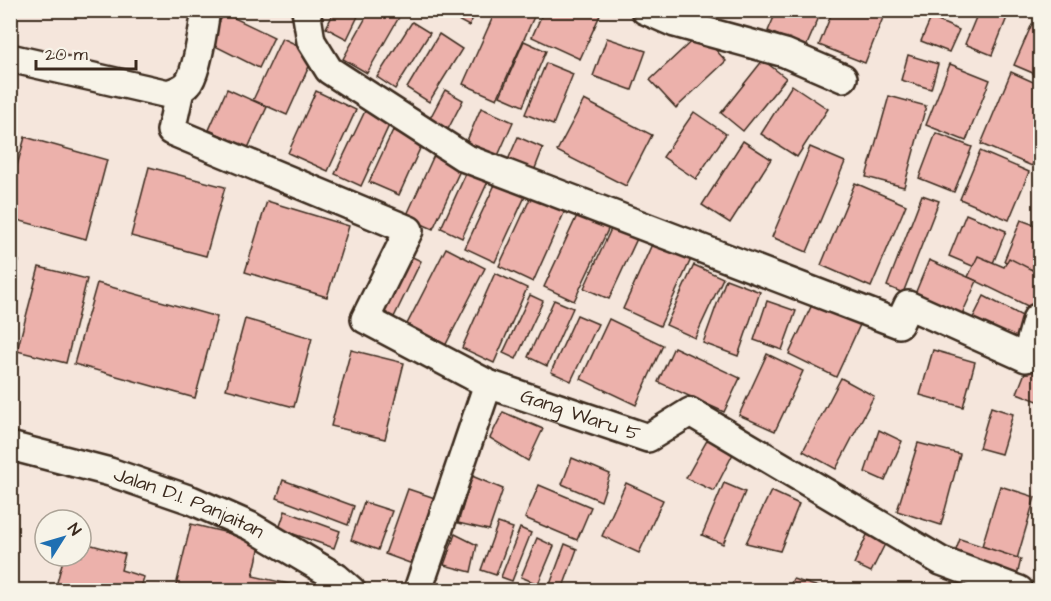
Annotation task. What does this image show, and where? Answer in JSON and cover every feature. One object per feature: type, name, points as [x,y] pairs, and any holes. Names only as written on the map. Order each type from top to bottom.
[{"type":"street","points":[[10,58],[168,94],[180,90],[189,82],[207,10]]},
{"type":"street","points":[[306,10],[311,41],[328,70],[465,158],[899,324],[908,305],[1026,358],[1036,318],[1041,319]]},
{"type":"street","points":[[645,10],[675,22],[785,53],[843,78]]},
{"type":"street","points":[[180,90],[171,131],[409,230],[366,319],[488,384],[418,591]]},
{"type":"street","name":"Gang Waru 5","points":[[488,384],[648,438],[690,412],[941,561],[1019,591]]},
{"type":"street","name":"Jalan D.I. Panjaitan","points":[[10,446],[110,472],[190,500],[250,526],[336,577],[351,591]]},
{"type":"street","points":[[425,591],[434,591]]},
{"type":"building","points":[[335,10],[361,10],[347,39],[326,28]]},
{"type":"building","points":[[370,10],[402,12],[367,73],[343,59]]},
{"type":"building","points":[[439,10],[477,10],[469,26]]},
{"type":"building","points":[[496,10],[537,10],[497,99],[463,84]]},
{"type":"building","points":[[544,10],[590,10],[600,15],[580,59],[532,37]]},
{"type":"building","points":[[777,10],[822,10],[806,47],[768,31]]},
{"type":"building","points":[[833,10],[886,10],[865,63],[819,45]]},
{"type":"building","points":[[908,10],[928,10],[927,14]]},
{"type":"building","points":[[951,10],[967,10],[966,15]]},
{"type":"building","points":[[979,10],[1010,10],[992,55],[965,44]]},
{"type":"building","points":[[1018,10],[1037,10],[1034,17]]},
{"type":"building","points":[[224,13],[274,37],[259,68],[209,43]]},
{"type":"building","points":[[931,18],[959,30],[949,52],[921,41]]},
{"type":"building","points":[[412,22],[430,33],[395,89],[377,77]]},
{"type":"building","points":[[1032,24],[1040,28],[1040,76],[1014,65]]},
{"type":"building","points":[[700,33],[726,61],[676,108],[650,80]]},
{"type":"building","points":[[439,34],[462,49],[429,102],[407,88]]},
{"type":"building","points":[[282,38],[315,53],[287,115],[253,100]]},
{"type":"building","points":[[607,38],[646,51],[632,90],[593,76]]},
{"type":"building","points":[[524,41],[546,51],[523,106],[500,96]]},
{"type":"building","points":[[908,55],[938,64],[931,89],[901,80]]},
{"type":"building","points":[[763,60],[786,78],[743,131],[721,113]]},
{"type":"building","points":[[546,63],[573,74],[553,125],[525,114]]},
{"type":"building","points":[[950,64],[990,80],[966,141],[926,125]]},
{"type":"building","points":[[1011,72],[1040,85],[1040,147],[1032,166],[981,144]]},
{"type":"building","points":[[792,85],[828,109],[797,157],[761,134]]},
{"type":"building","points":[[227,89],[267,107],[248,148],[209,130]]},
{"type":"building","points":[[445,90],[463,100],[445,135],[427,124]]},
{"type":"building","points":[[316,91],[356,110],[328,171],[288,153]]},
{"type":"building","points":[[889,96],[926,106],[904,187],[866,177]]},
{"type":"building","points":[[584,100],[652,135],[626,186],[557,151]]},
{"type":"building","points":[[481,108],[513,122],[497,158],[466,143]]},
{"type":"building","points":[[366,109],[391,121],[361,186],[335,174]]},
{"type":"building","points":[[694,112],[726,134],[696,179],[663,157]]},
{"type":"building","points":[[393,130],[422,144],[399,195],[369,182]]},
{"type":"building","points":[[936,133],[972,147],[954,192],[919,178]]},
{"type":"building","points":[[25,137],[107,160],[86,239],[10,218],[10,191]]},
{"type":"building","points":[[518,137],[543,148],[534,171],[508,160]]},
{"type":"building","points":[[743,141],[771,159],[730,223],[702,205]]},
{"type":"building","points":[[810,147],[845,162],[807,252],[772,237]]},
{"type":"building","points":[[980,151],[1029,172],[1009,220],[960,199]]},
{"type":"building","points":[[435,153],[462,166],[433,229],[406,217]]},
{"type":"building","points":[[149,167],[225,187],[206,256],[131,236]]},
{"type":"building","points":[[469,167],[490,177],[462,238],[441,228]]},
{"type":"building","points":[[499,176],[528,190],[495,262],[465,248]]},
{"type":"building","points":[[855,183],[906,205],[871,287],[821,265]]},
{"type":"building","points":[[535,188],[568,204],[533,282],[499,266]]},
{"type":"building","points":[[922,195],[939,201],[903,293],[887,286]]},
{"type":"building","points":[[267,201],[349,226],[327,297],[245,272]]},
{"type":"building","points":[[581,207],[612,221],[574,301],[544,287]]},
{"type":"building","points":[[966,214],[1006,231],[989,273],[949,256]]},
{"type":"building","points":[[616,218],[641,230],[609,299],[584,288]]},
{"type":"building","points":[[1021,220],[1040,227],[1040,272],[1004,261]]},
{"type":"building","points":[[653,242],[691,259],[660,326],[623,309]]},
{"type":"building","points":[[446,248],[485,268],[443,350],[404,330]]},
{"type":"building","points":[[402,252],[421,261],[394,317],[376,308]]},
{"type":"building","points":[[978,256],[1004,267],[1009,258],[1040,274],[1040,312],[968,277]]},
{"type":"building","points":[[10,258],[19,261],[10,292]]},
{"type":"building","points":[[929,260],[977,281],[962,314],[915,294]]},
{"type":"building","points":[[694,265],[723,278],[695,338],[666,325]]},
{"type":"building","points":[[39,267],[87,279],[66,363],[17,351]]},
{"type":"building","points":[[495,273],[527,288],[494,363],[462,348]]},
{"type":"building","points":[[726,279],[760,292],[738,356],[703,343]]},
{"type":"building","points":[[97,283],[217,317],[195,398],[74,364]]},
{"type":"building","points":[[817,294],[864,316],[836,377],[789,354]]},
{"type":"building","points":[[530,295],[543,301],[516,359],[503,353]]},
{"type":"building","points":[[984,296],[1030,320],[1018,343],[972,320]]},
{"type":"building","points":[[554,300],[573,308],[547,366],[528,357]]},
{"type":"building","points":[[767,301],[796,311],[782,350],[754,340]]},
{"type":"building","points":[[577,315],[598,324],[571,381],[551,372]]},
{"type":"building","points":[[245,319],[312,338],[294,407],[226,389]]},
{"type":"building","points":[[609,319],[663,345],[636,405],[581,379]]},
{"type":"building","points":[[1040,334],[1040,402],[1017,393]]},
{"type":"building","points":[[674,347],[740,378],[724,412],[658,382]]},
{"type":"building","points":[[351,350],[404,363],[385,439],[331,426]]},
{"type":"building","points":[[933,350],[975,362],[963,407],[920,395]]},
{"type":"building","points":[[767,354],[803,371],[775,431],[739,415]]},
{"type":"building","points":[[841,378],[874,396],[836,469],[803,451]]},
{"type":"building","points":[[991,407],[1013,414],[1001,454],[979,448]]},
{"type":"building","points":[[503,412],[543,429],[528,461],[490,438]]},
{"type":"building","points":[[879,430],[902,441],[885,481],[865,472]]},
{"type":"building","points":[[709,437],[736,448],[714,491],[686,478]]},
{"type":"building","points":[[918,443],[960,454],[941,525],[897,511]]},
{"type":"building","points":[[572,458],[610,474],[601,501],[562,484]]},
{"type":"building","points":[[472,476],[503,489],[489,530],[458,523]]},
{"type":"building","points":[[283,480],[354,506],[348,525],[277,498]]},
{"type":"building","points":[[626,483],[663,500],[639,553],[602,536]]},
{"type":"building","points":[[724,483],[745,492],[723,544],[702,535]]},
{"type":"building","points":[[539,485],[591,507],[577,540],[525,518]]},
{"type":"building","points":[[1000,486],[1035,497],[1017,559],[982,546]]},
{"type":"building","points":[[408,489],[441,500],[418,566],[385,554]]},
{"type":"building","points":[[771,491],[799,504],[780,551],[746,543]]},
{"type":"building","points":[[364,502],[392,511],[378,550],[351,540]]},
{"type":"building","points":[[285,511],[340,531],[334,548],[279,529]]},
{"type":"building","points":[[498,523],[513,528],[496,575],[481,570]]},
{"type":"building","points":[[191,524],[261,541],[253,576],[298,586],[297,590],[175,590]]},
{"type":"building","points":[[520,528],[531,533],[512,581],[501,577]]},
{"type":"building","points":[[455,534],[477,545],[471,572],[444,565]]},
{"type":"building","points":[[867,535],[886,542],[871,572],[854,564]]},
{"type":"building","points":[[537,538],[554,546],[538,584],[521,577]]},
{"type":"building","points":[[960,539],[1021,559],[1015,584],[952,561]]},
{"type":"building","points":[[565,544],[577,549],[562,590],[548,590]]},
{"type":"building","points":[[93,545],[125,554],[121,570],[144,577],[140,590],[55,590],[61,568],[93,568]]},
{"type":"building","points":[[793,579],[822,588],[821,590],[788,590]]}]
